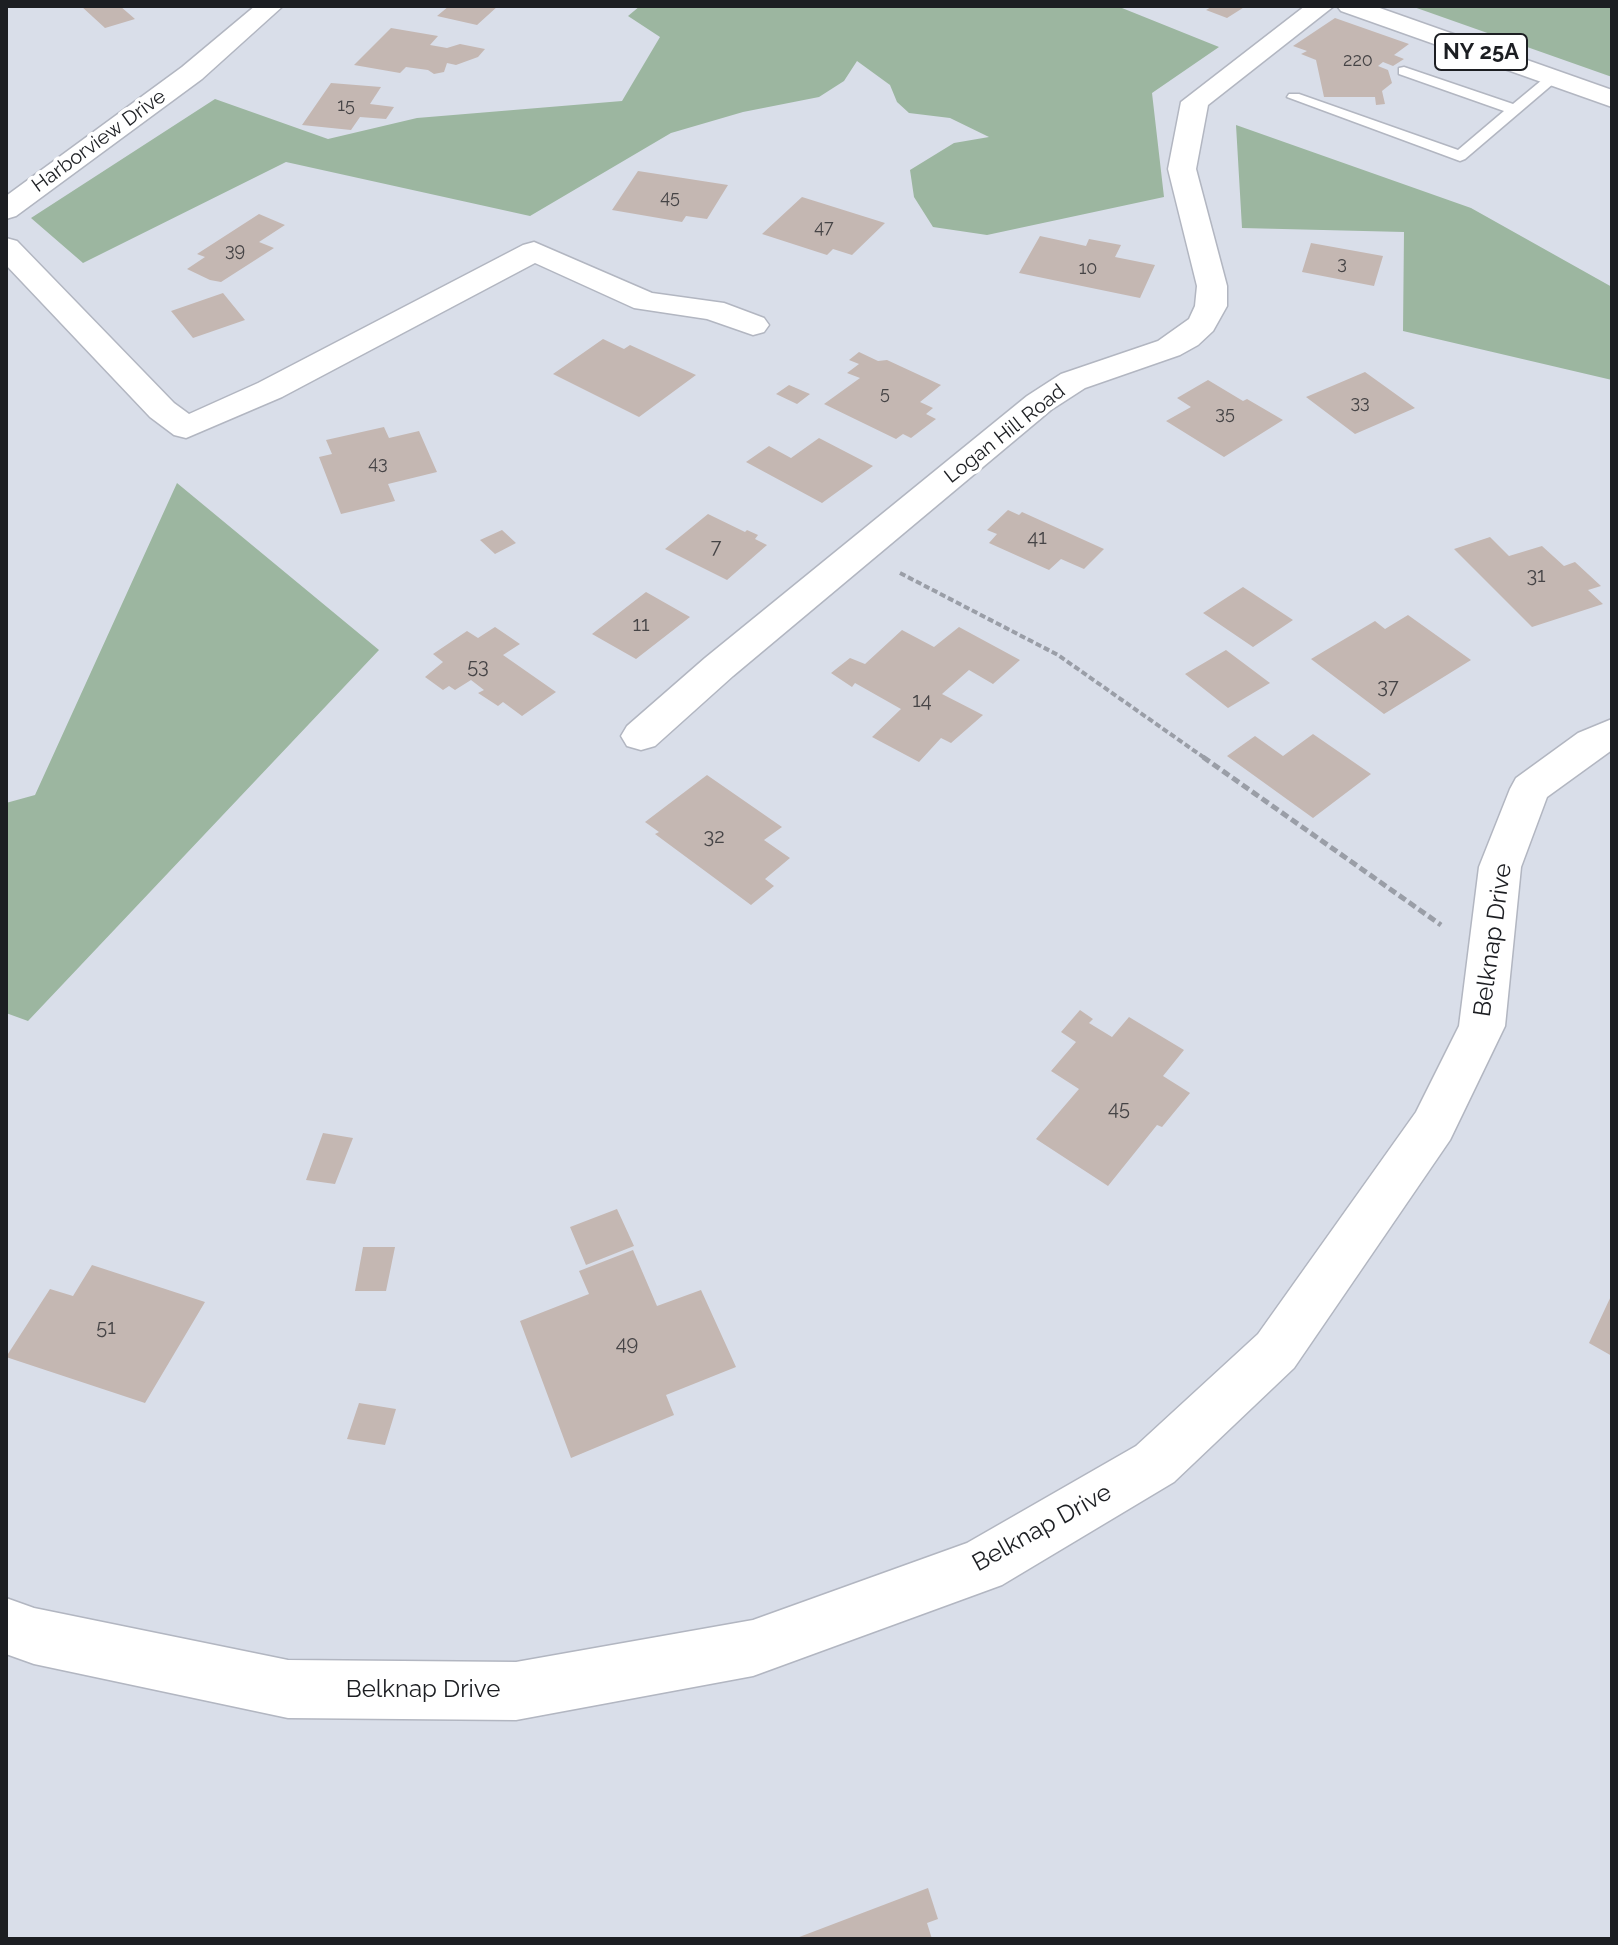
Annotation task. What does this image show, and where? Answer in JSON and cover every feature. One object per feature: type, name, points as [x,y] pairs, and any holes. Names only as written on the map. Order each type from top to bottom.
[{"type":"street","name":"Harborview Drive","points":[[6,210],[192,73],[270,6]]},
{"type":"street","name":"Logan Hill Road","points":[[641,736],[1039,403],[1073,381],[1169,348],[1187,338],[1202,324],[1211,306],[1212,286],[1182,169],[1195,102],[1321,6]]},
{"type":"street","name":"NY 25A","points":[[1350,6],[1612,99]]},
{"type":"street","points":[[6,247],[162,410],[186,428],[270,390],[534,251],[645,301],[713,310],[753,325]]},
{"type":"street","name":"Belknap Drive","points":[[6,1626],[34,1636],[288,1689],[516,1691],[753,1648],[982,1565],[1155,1464],[1276,1351],[1433,1126],[1482,1026],[1500,867],[1530,789],[1592,743],[1612,733]]},
{"type":"lane","points":[[1404,71],[1515,110]]},
{"type":"lane","points":[[1294,97],[1460,156],[1553,78]]},
{"type":"path","points":[[859,552],[1058,655],[1488,957]]},
{"type":"green space","points":[[640,6],[1117,6],[1219,47],[1152,93],[1164,197],[987,235],[933,227],[914,197],[910,170],[954,143],[989,137],[950,118],[909,113],[897,102],[890,85],[857,61],[844,81],[819,97],[743,112],[671,133],[530,216],[286,162],[83,263],[31,218],[215,99],[328,139],[417,118],[622,101],[660,37],[628,16]]},
{"type":"green space","points":[[1411,6],[1612,6],[1612,77]]},
{"type":"green space","points":[[1236,125],[1471,208],[1612,287],[1612,380],[1403,331],[1404,232],[1242,228]]},
{"type":"green space","points":[[177,483],[379,650],[28,1021],[6,1013],[6,803],[35,795]]},
{"type":"building","points":[[81,6],[120,6],[135,19],[105,28]]},
{"type":"building","points":[[449,6],[498,6],[477,25],[437,16]]},
{"type":"building","points":[[1213,6],[1246,6],[1227,18],[1206,10]]},
{"type":"building","points":[[1335,18],[1409,44],[1394,55],[1404,59],[1393,66],[1383,62],[1378,66],[1388,70],[1392,83],[1382,91],[1385,104],[1376,105],[1375,97],[1324,97],[1316,60],[1301,54],[1307,51],[1293,46]]},
{"type":"building","points":[[391,28],[438,36],[430,45],[447,48],[460,44],[485,49],[478,57],[456,65],[447,63],[444,72],[434,74],[428,70],[406,67],[400,73],[354,65]]},
{"type":"building","points":[[331,83],[381,87],[370,104],[394,107],[386,119],[360,117],[351,130],[302,125]]},
{"type":"building","points":[[638,171],[728,185],[707,219],[686,216],[682,222],[612,210]]},
{"type":"building","points":[[802,197],[885,223],[852,255],[833,249],[827,255],[762,234]]},
{"type":"building","points":[[259,214],[285,225],[259,242],[274,248],[221,282],[187,269],[205,257],[197,254]]},
{"type":"building","points":[[1040,236],[1086,246],[1089,239],[1121,245],[1115,257],[1155,265],[1140,298],[1019,273]]},
{"type":"building","points":[[1311,243],[1383,256],[1374,286],[1302,272]]},
{"type":"building","points":[[223,293],[245,320],[193,338],[171,311]]},
{"type":"building","points":[[603,339],[624,349],[630,345],[696,375],[639,417],[553,374]]},
{"type":"building","points":[[859,352],[878,361],[887,360],[941,385],[920,402],[933,408],[926,414],[936,419],[911,438],[903,434],[896,439],[824,404],[860,378],[847,373],[859,364],[849,360]]},
{"type":"building","points":[[1365,372],[1415,408],[1355,434],[1306,397]]},
{"type":"building","points":[[1208,380],[1283,420],[1224,457],[1166,421],[1191,407],[1177,398]]},
{"type":"building","points":[[789,385],[810,394],[797,404],[776,394]]},
{"type":"building","points":[[384,427],[389,438],[419,431],[437,472],[388,484],[395,501],[341,514],[319,457],[332,454],[326,440]]},
{"type":"building","points":[[819,438],[873,466],[822,503],[746,462],[769,446],[791,458]]},
{"type":"building","points":[[1008,510],[1019,515],[1022,512],[1104,549],[1084,569],[1061,559],[1049,570],[989,543],[997,534],[987,530]]},
{"type":"building","points":[[708,514],[758,535],[755,539],[767,545],[727,580],[665,549]]},
{"type":"building","points":[[502,530],[516,543],[495,554],[480,540]]},
{"type":"building","points":[[1490,537],[1509,556],[1542,546],[1564,566],[1575,562],[1601,586],[1588,590],[1603,604],[1532,627],[1454,549]]},
{"type":"building","points":[[1243,587],[1293,620],[1253,647],[1203,613]]},
{"type":"building","points":[[646,592],[690,617],[636,659],[592,634]]},
{"type":"building","points":[[1408,615],[1471,660],[1384,714],[1311,659],[1375,621],[1385,629]]},
{"type":"building","points":[[495,627],[520,644],[503,655],[556,692],[522,716],[503,702],[498,706],[478,693],[484,690],[471,680],[455,690],[449,686],[443,690],[425,677],[443,662],[433,654],[467,631],[478,638]]},
{"type":"building","points":[[959,627],[1020,660],[993,684],[969,670],[942,694],[983,715],[951,743],[941,738],[919,762],[872,737],[901,709],[855,683],[852,687],[831,673],[850,658],[865,664],[902,630],[934,647]]},
{"type":"building","points":[[1226,650],[1270,683],[1228,708],[1185,674]]},
{"type":"building","points":[[1313,734],[1371,774],[1313,818],[1227,756],[1255,736],[1283,756]]},
{"type":"building","points":[[707,775],[782,827],[764,840],[790,858],[765,879],[774,886],[751,905],[655,834],[659,832],[645,822]]},
{"type":"building","points":[[1080,1010],[1093,1019],[1089,1023],[1112,1037],[1129,1017],[1184,1050],[1163,1076],[1190,1093],[1162,1127],[1157,1125],[1108,1186],[1036,1139],[1079,1089],[1051,1071],[1076,1042],[1061,1032]]},
{"type":"building","points":[[323,1133],[353,1138],[335,1184],[306,1180]]},
{"type":"building","points":[[617,1209],[634,1246],[586,1265],[570,1227]]},
{"type":"building","points":[[363,1247],[395,1247],[386,1291],[355,1291]]},
{"type":"building","points":[[633,1250],[657,1306],[701,1290],[736,1367],[666,1395],[674,1415],[571,1458],[520,1321],[589,1294],[579,1271]]},
{"type":"building","points":[[92,1265],[205,1302],[145,1403],[6,1357],[50,1289],[73,1296]]},
{"type":"building","points":[[1612,1294],[1612,1356],[1589,1343]]},
{"type":"building","points":[[359,1403],[396,1409],[385,1445],[347,1439]]},
{"type":"building","points":[[928,1888],[938,1919],[927,1923],[932,1939],[794,1939]]}]
